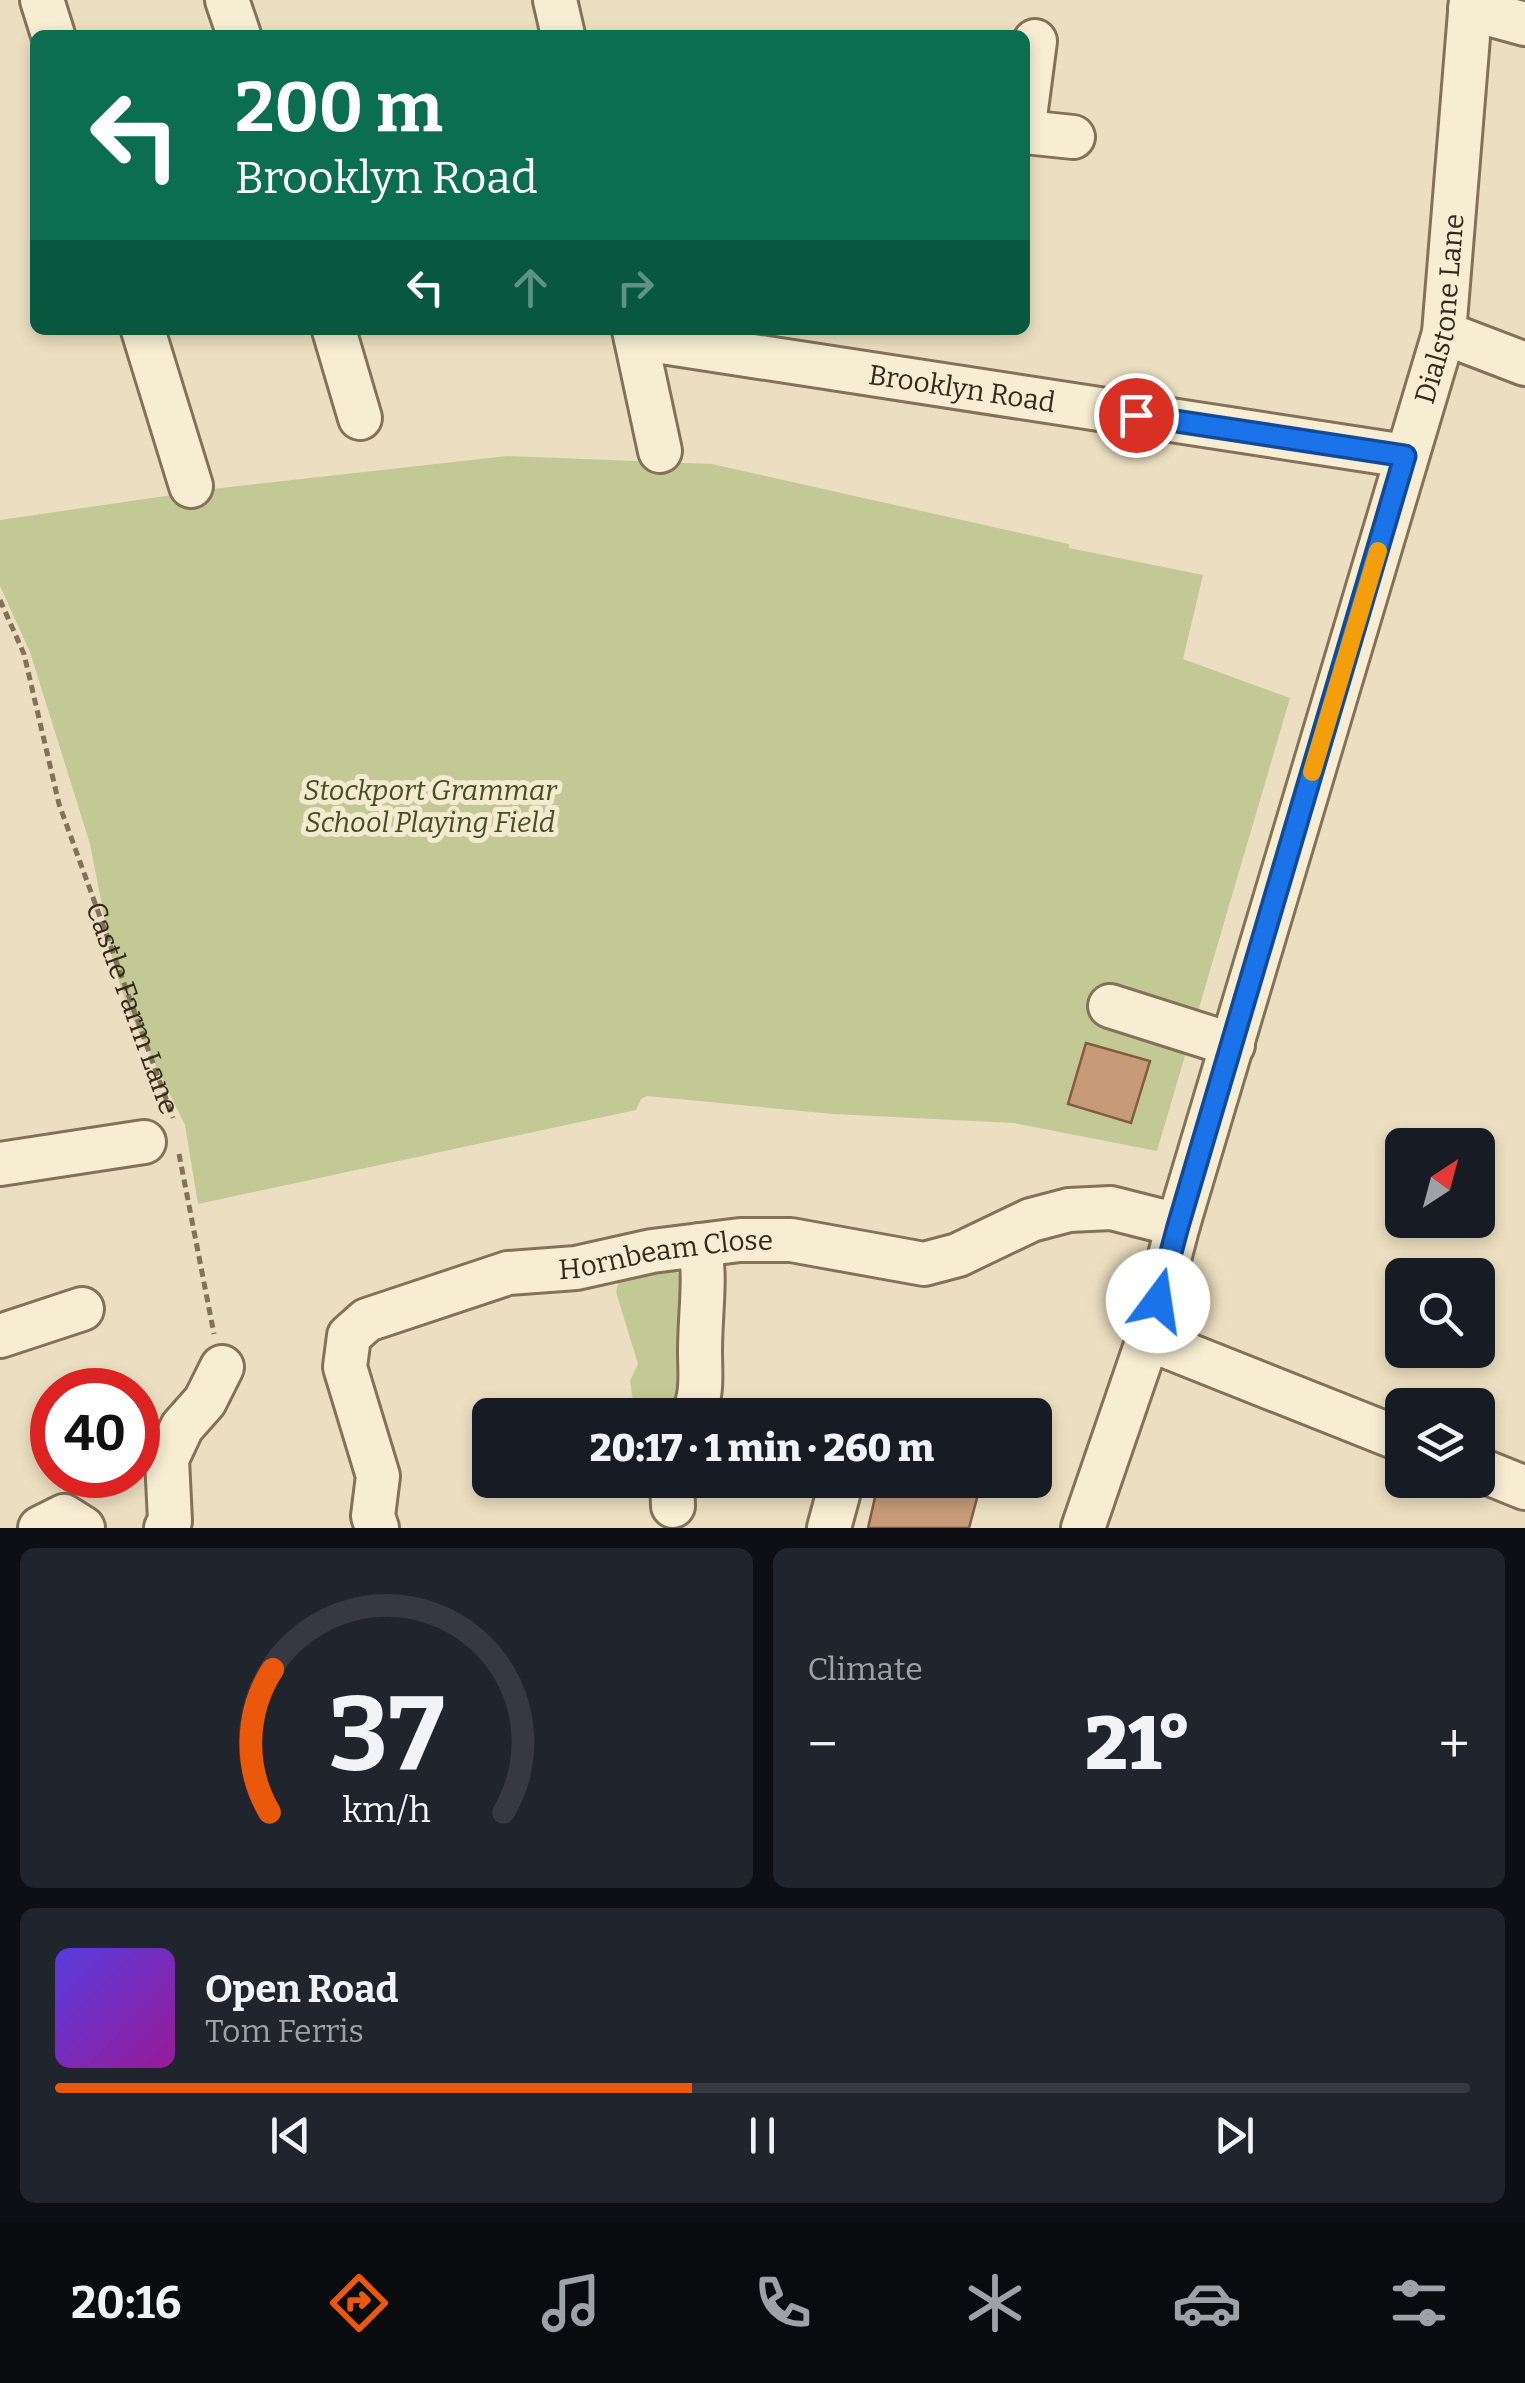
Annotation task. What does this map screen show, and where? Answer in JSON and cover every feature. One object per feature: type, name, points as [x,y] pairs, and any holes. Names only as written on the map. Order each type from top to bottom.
[{"type":"street","points":[[42,0],[51,30]]},
{"type":"street","points":[[227,0],[237,30]]},
{"type":"street","points":[[555,0],[562,30]]},
{"type":"street","points":[[1470,4],[1525,24]]},
{"type":"street","name":"Dialstone Lane","points":[[1083,1528],[1148,1339],[1178,1226],[1444,333],[1470,4]]},
{"type":"street","points":[[1030,80],[1035,41]]},
{"type":"street","points":[[1030,133],[1073,137]]},
{"type":"street","points":[[1444,333],[1525,364]]},
{"type":"street","points":[[146,335],[191,486]]},
{"type":"street","points":[[335,335],[360,418]]},
{"type":"street","points":[[636,335],[660,451]]},
{"type":"street","name":"Brooklyn Road","points":[[642,335],[1405,456]]},
{"type":"street","points":[[1110,1006],[1232,1045]]},
{"type":"street","points":[[0,1164],[144,1139]]},
{"type":"street","name":"Hornbeam Close","points":[[377,1528],[373,1516],[378,1476],[346,1367],[349,1336],[366,1320],[508,1274],[576,1268],[652,1251],[740,1240],[791,1240],[924,1264],[958,1255],[1030,1220],[1069,1210],[1111,1208],[1178,1226]]},
{"type":"street","points":[[698,1398],[702,1381],[705,1273],[700,1245]]},
{"type":"street","points":[[0,1336],[82,1309]]},
{"type":"street","points":[[1148,1339],[1385,1433]]},
{"type":"street","points":[[166,1528],[170,1521],[168,1459],[182,1428],[205,1401],[222,1367]]},
{"type":"street","points":[[1495,1476],[1525,1488]]},
{"type":"street","points":[[829,1528],[837,1498]]},
{"type":"street","points":[[40,1528],[64,1516],[83,1528]]},
{"type":"path","name":"Castle Farm Lane","points":[[0,600],[24,654],[59,804],[171,1112],[144,1139],[222,1367]]},
{"type":"green space","name":"Stockport Grammar School Playing Field","points":[[507,456],[712,464],[1069,544],[1069,548],[1203,575],[1183,659],[1290,698],[1157,1151],[1014,1123],[833,1114],[647,1096],[636,1110],[198,1204],[185,1125],[127,1007],[113,962],[90,844],[30,652],[0,586],[0,520],[221,488]]},
{"type":"green space","points":[[676,1271],[685,1284],[679,1398],[632,1398],[630,1381],[638,1364],[616,1292],[619,1281]]},
{"type":"building","points":[[1086,1043],[1150,1061],[1131,1123],[1068,1104]]},
{"type":"building","points":[[875,1498],[977,1498],[969,1528],[868,1528]]},
{"type":"slow traffic","points":[[1312,772],[1378,551]]},
{"type":"route","points":[[1136,415],[1405,456],[1158,1301]]}]
